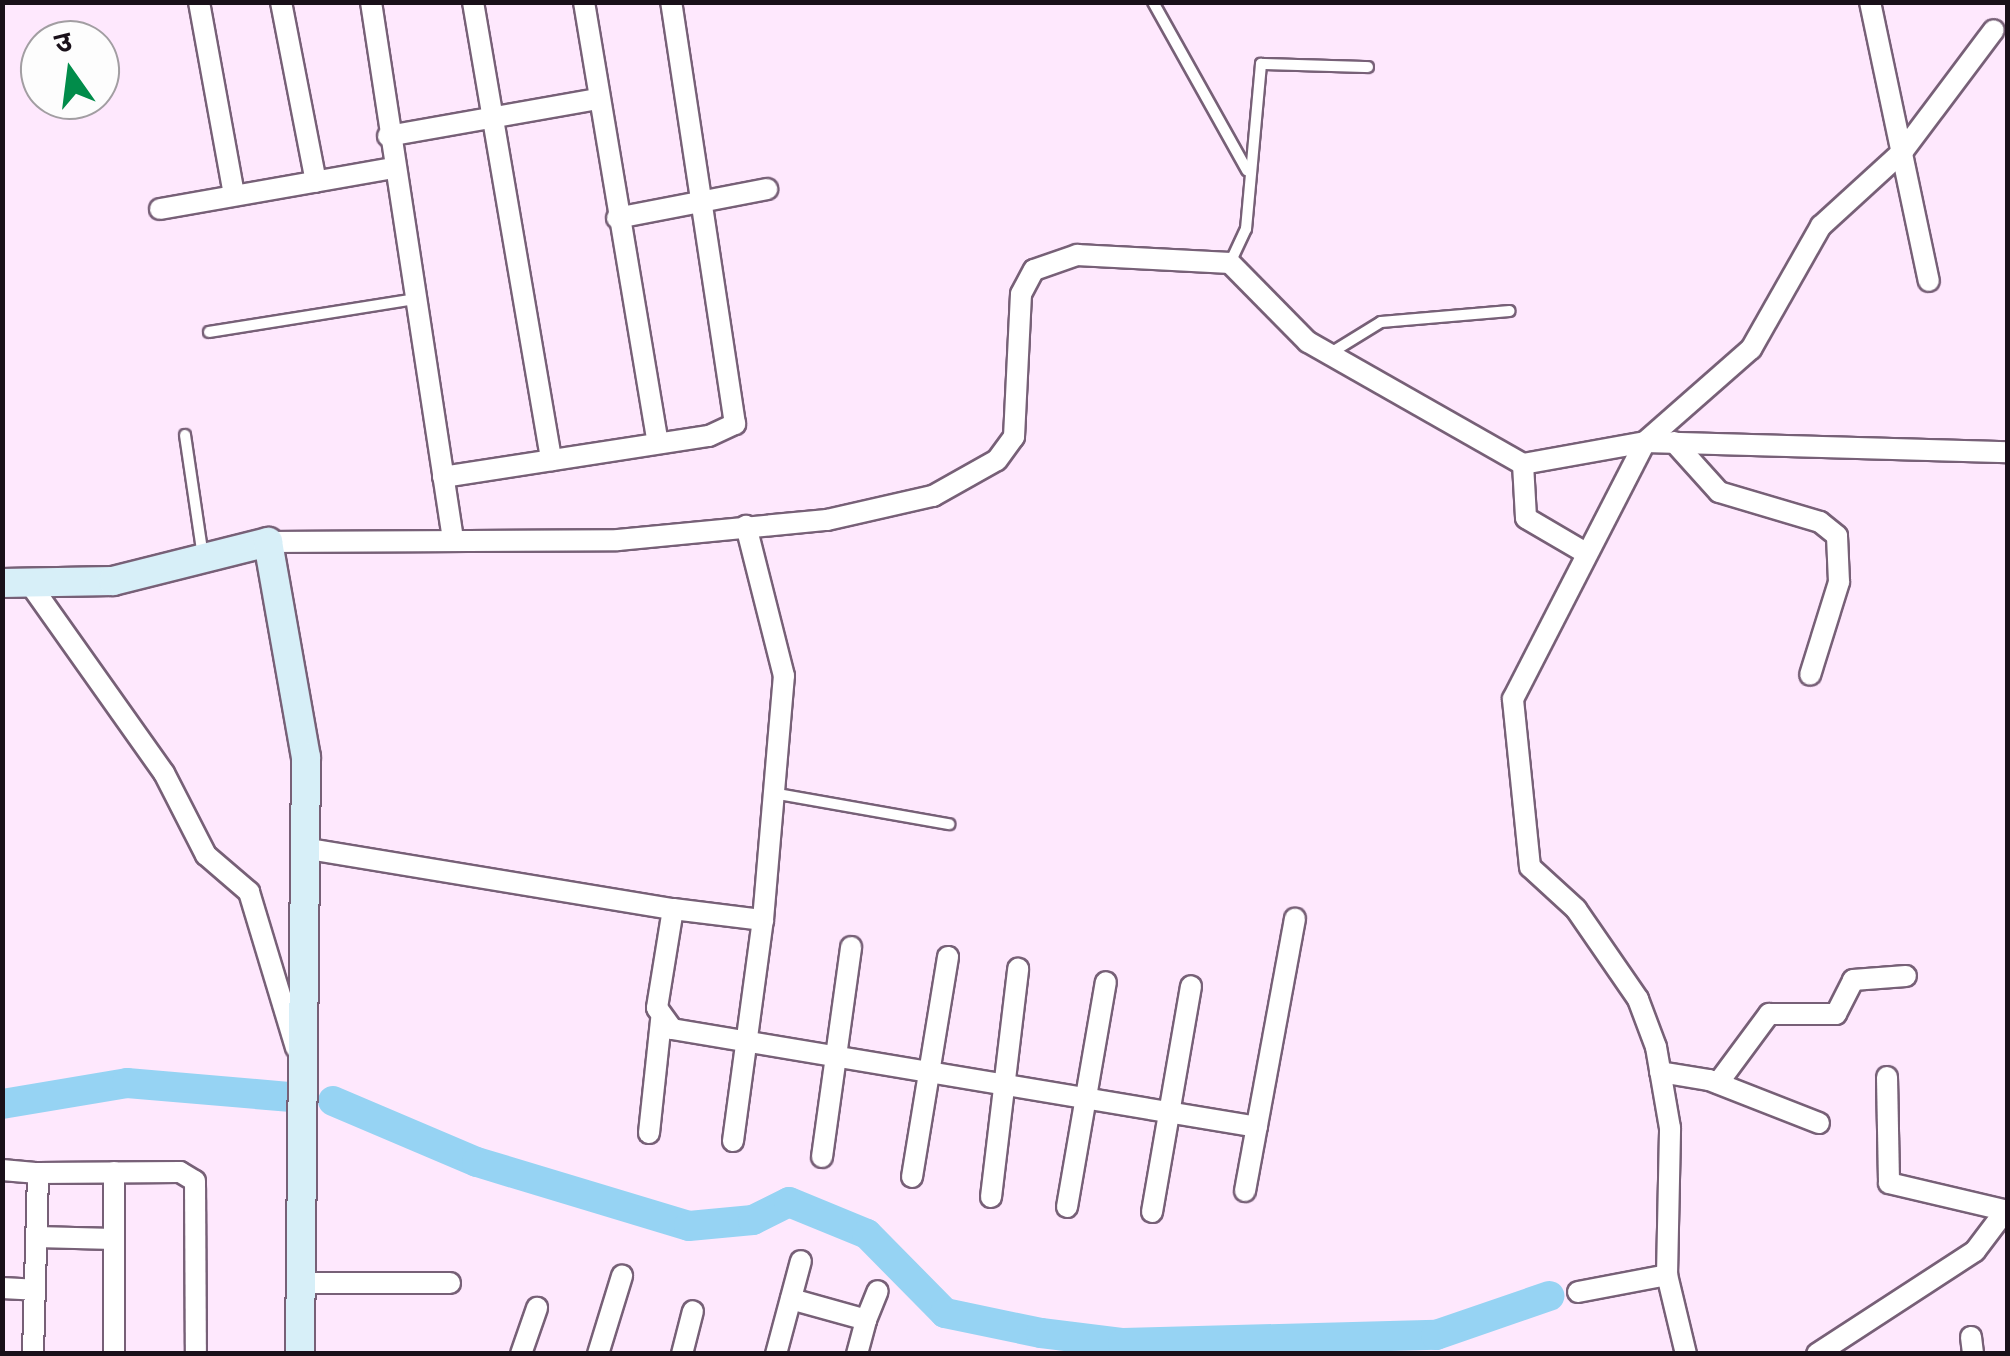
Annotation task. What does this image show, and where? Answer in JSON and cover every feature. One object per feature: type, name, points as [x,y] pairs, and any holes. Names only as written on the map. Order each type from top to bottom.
[{"type":"street","points":[[199,2],[234,195]]},
{"type":"street","points":[[281,2],[316,182]]},
{"type":"street","points":[[372,2],[392,168],[454,539]]},
{"type":"street","points":[[474,2],[552,460]]},
{"type":"street","points":[[584,2],[596,99],[658,443]]},
{"type":"street","points":[[443,476],[658,443],[736,424],[671,2]]},
{"type":"street","points":[[1870,2],[1929,281]]},
{"type":"street","points":[[1686,1354],[1667,1275],[1670,1128],[1660,1072],[1638,999],[1576,909],[1530,867],[1524,846],[1513,700],[1645,442],[1751,349],[1820,226],[1903,151],[1994,30]]},
{"type":"street","points":[[388,136],[596,99]]},
{"type":"street","points":[[160,209],[392,168]]},
{"type":"street","points":[[616,218],[767,189]]},
{"type":"street","points":[[16,584],[113,581],[268,542],[618,540],[886,509],[997,460],[1016,427],[1021,294],[1034,270],[1056,256],[1230,263],[1328,354],[1523,464],[1645,442],[2008,452]]},
{"type":"street","points":[[1674,442],[1719,492],[1820,522],[1836,536],[1839,582],[1810,675]]},
{"type":"street","points":[[1523,464],[1526,518],[1586,554]]},
{"type":"street","points":[[733,1141],[778,794],[784,676],[746,526]]},
{"type":"street","points":[[268,542],[306,758],[309,849],[301,1088],[300,1354]]},
{"type":"street","points":[[16,584],[164,773],[206,855],[248,892],[301,1088]]},
{"type":"street","points":[[309,849],[673,909],[763,920]]},
{"type":"street","points":[[649,1133],[673,909]]},
{"type":"street","points":[[1246,1191],[1294,919]]},
{"type":"street","points":[[822,1157],[851,948]]},
{"type":"street","points":[[912,1177],[926,1072],[948,958]]},
{"type":"street","points":[[991,1197],[1018,969]]},
{"type":"street","points":[[1718,1083],[1769,1014],[1836,1014],[1853,980],[1906,976]]},
{"type":"street","points":[[1067,1207],[1106,982]]},
{"type":"street","points":[[1152,1212],[1191,986]]},
{"type":"street","points":[[661,1020],[747,1041],[1257,1128]]},
{"type":"street","points":[[1660,1072],[1718,1083],[1819,1123]]},
{"type":"street","points":[[1817,1354],[1975,1252],[2007,1210],[1890,1184],[1887,1077]]},
{"type":"street","points":[[2,1170],[114,1172],[195,1180],[196,1354]]},
{"type":"street","points":[[114,1172],[114,1354]]},
{"type":"street","points":[[34,1354],[38,1173]]},
{"type":"street","points":[[36,1237],[114,1239]]},
{"type":"street","points":[[776,1354],[801,1261]]},
{"type":"street","points":[[1578,1292],[1667,1275]]},
{"type":"street","points":[[598,1354],[622,1276]]},
{"type":"street","points":[[300,1283],[450,1283]]},
{"type":"street","points":[[2,1288],[35,1290]]},
{"type":"street","points":[[857,1354],[878,1290]]},
{"type":"street","points":[[790,1299],[866,1320]]},
{"type":"street","points":[[521,1354],[537,1308]]},
{"type":"street","points":[[682,1354],[693,1310]]},
{"type":"lane","points":[[1152,2],[1247,170]]},
{"type":"lane","points":[[1230,263],[1246,229],[1247,170],[1262,64],[1368,68]]},
{"type":"lane","points":[[209,332],[414,299]]},
{"type":"lane","points":[[1328,354],[1344,336],[1381,322],[1510,311]]},
{"type":"lane","points":[[184,434],[203,559]]},
{"type":"lane","points":[[778,794],[949,824]]},
{"type":"waterway","points":[[2,1104],[127,1083],[291,1097]]},
{"type":"waterway","points":[[333,1101],[477,1162],[689,1226],[753,1220],[789,1202],[867,1234],[945,1313],[1041,1333],[1123,1343],[1436,1335],[1549,1296]]},
{"type":"waterway","points":[[1320,1354],[1322,1338]]}]
